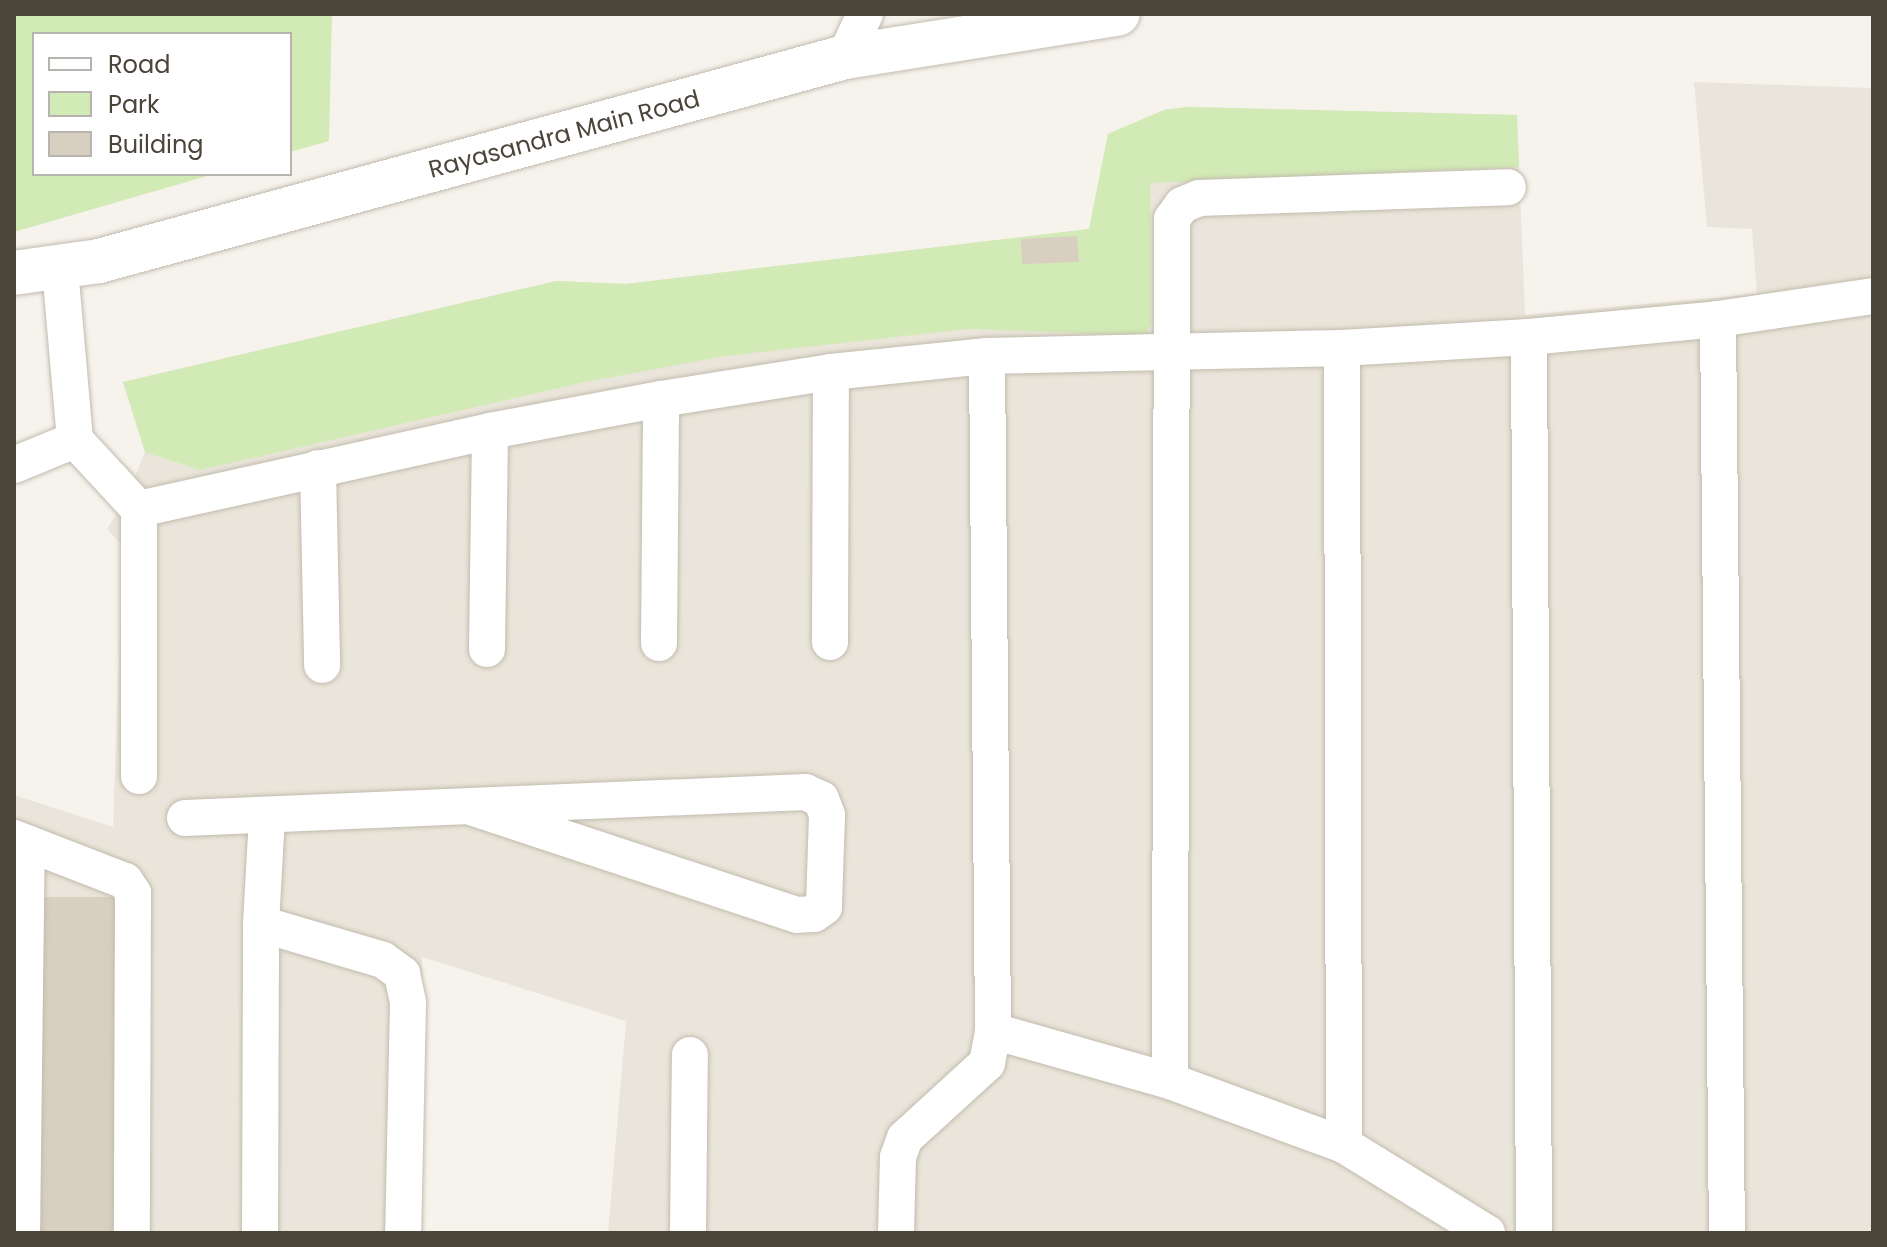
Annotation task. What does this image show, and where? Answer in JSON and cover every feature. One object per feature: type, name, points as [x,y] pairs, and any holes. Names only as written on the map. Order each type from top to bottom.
[{"type":"street","points":[[845,57],[865,14]]},
{"type":"street","name":"Rayasandra Main Road","points":[[14,273],[114,257],[845,57],[1060,18],[1118,14]]},
{"type":"street","points":[[1170,1081],[1169,350],[1172,219],[1182,205],[1199,198],[1508,187]]},
{"type":"street","points":[[60,268],[75,440],[139,509],[139,776]]},
{"type":"street","points":[[139,509],[490,431],[831,372],[987,356],[1342,348],[1529,337],[1718,319],[1873,296]]},
{"type":"street","points":[[1718,319],[1727,1233]]},
{"type":"street","points":[[1529,337],[1534,1233]]},
{"type":"street","points":[[1342,348],[1344,1145]]},
{"type":"street","points":[[896,1233],[898,1157],[905,1138],[987,1063],[993,1031],[987,356]]},
{"type":"street","points":[[830,642],[831,372]]},
{"type":"street","points":[[659,643],[661,399]]},
{"type":"street","points":[[487,649],[490,431]]},
{"type":"street","points":[[14,465],[75,440]]},
{"type":"street","points":[[318,468],[322,665]]},
{"type":"street","points":[[185,818],[805,792],[821,799],[827,815],[824,907],[814,914],[797,915],[470,807]]},
{"type":"street","points":[[260,1233],[261,924],[267,815]]},
{"type":"street","points":[[22,1233],[20,840],[125,881],[133,893],[132,1233]]},
{"type":"street","points":[[261,924],[383,960],[402,974],[408,1003],[403,1233]]},
{"type":"street","points":[[993,1031],[1170,1081],[1344,1145],[1487,1233]]},
{"type":"street","points":[[688,1233],[690,1055]]},
{"type":"shaded area","points":[[1694,82],[1873,88],[1873,1233],[608,1233],[626,1021],[422,957],[422,1233],[14,1233],[14,795],[113,827],[123,547],[107,529],[127,496],[145,452],[123,382],[556,281],[626,284],[1089,229],[1108,134],[1164,110],[1187,107],[1517,115],[1525,315],[1757,294],[1752,229],[1707,227]]},
{"type":"green space","points":[[14,14],[332,14],[329,141],[292,151],[292,32],[32,32],[32,176],[207,176],[14,232]]},
{"type":"green space","points":[[1187,107],[1517,115],[1519,167],[1150,183],[1151,323],[1147,332],[1136,335],[967,329],[725,356],[585,382],[200,470],[145,452],[123,382],[556,281],[626,284],[1089,229],[1108,134],[1164,110]]},
{"type":"building","points":[[1077,236],[1079,262],[1022,264],[1021,239]]},
{"type":"building","points":[[41,897],[120,897],[120,1233],[41,1233]]}]
